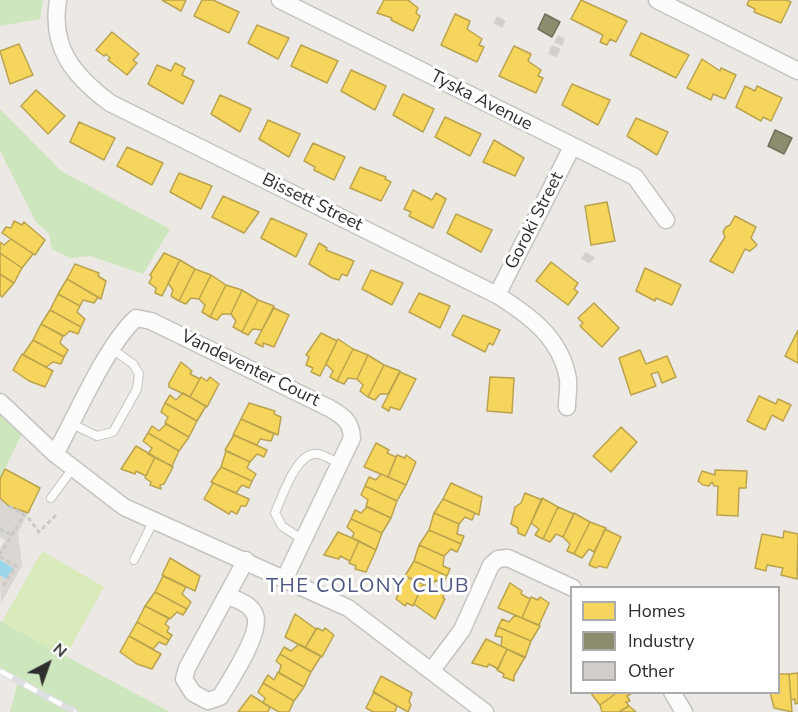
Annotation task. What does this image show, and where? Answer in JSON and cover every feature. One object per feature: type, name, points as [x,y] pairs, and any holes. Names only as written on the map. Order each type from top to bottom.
[{"type":"street","name":"Bissett Street","points":[[58,0],[54,19],[66,59],[84,83],[110,103],[497,295],[529,315],[552,339],[568,378],[567,407]]},
{"type":"street","name":"Tyska Avenue","points":[[280,0],[635,177],[666,220]]},
{"type":"street","points":[[657,0],[798,71]]},
{"type":"street","name":"Goroki Street","points":[[497,295],[572,147]]},
{"type":"street","name":"Vandeventer Court","points":[[55,454],[112,350],[126,327],[136,318],[151,321],[329,408],[344,417],[352,428],[352,438],[285,578]]},
{"type":"street","points":[[0,402],[55,454],[124,507],[153,522],[246,560],[348,608],[485,712]]},
{"type":"street","points":[[432,670],[462,630],[491,566],[498,559],[507,558],[516,561],[570,587]]},
{"type":"street","points":[[229,596],[249,606],[256,617],[255,632],[220,697],[208,701],[193,693],[184,679],[187,668],[229,596],[246,560]]},
{"type":"street","points":[[673,694],[684,712]]},
{"type":"lane","points":[[72,424],[97,436],[113,432],[137,389],[139,374],[133,364],[112,350]]},
{"type":"lane","points":[[304,541],[282,526],[275,513],[292,475],[303,458],[309,454],[318,454],[340,464]]},
{"type":"lane","points":[[51,498],[73,468]]},
{"type":"lane","points":[[134,560],[153,522]]},
{"type":"path","points":[[9,506],[24,515],[39,532],[57,514]]},
{"type":"path","points":[[0,583],[4,585],[16,566],[0,556],[24,515]]},
{"type":"path","points":[[0,529],[12,535]]},
{"type":"green space","points":[[0,0],[43,0],[40,19],[0,26]]},
{"type":"green space","points":[[0,109],[61,171],[170,229],[143,274],[90,256],[70,258],[52,249],[49,234],[36,222],[0,151]]},
{"type":"green space","points":[[0,402],[25,427],[0,479]]},
{"type":"green space","points":[[42,551],[104,587],[65,657],[2,622]]},
{"type":"green space","points":[[0,621],[170,712],[10,712],[18,681],[0,671]]},
{"type":"shaded area","points":[[0,498],[27,515],[18,533],[22,566],[1,603],[0,575],[6,579],[12,568],[0,560],[0,549],[5,540],[0,537]]},
{"type":"water","points":[[0,560],[13,568],[6,579],[0,575]]},
{"type":"building: Homes","points":[[162,0],[186,0],[181,11]]},
{"type":"building: Homes","points":[[202,0],[213,0],[239,12],[229,33],[194,16]]},
{"type":"building: Homes","points":[[384,0],[408,0],[418,8],[416,13],[420,16],[413,31],[391,20],[392,18],[377,13]]},
{"type":"building: Homes","points":[[581,0],[627,21],[616,42],[610,39],[607,45],[600,42],[603,35],[571,19]]},
{"type":"building: Homes","points":[[749,0],[791,2],[781,23],[754,12],[755,9],[747,5]]},
{"type":"building: Homes","points":[[455,14],[470,21],[467,29],[482,39],[479,45],[484,47],[477,62],[441,45]]},
{"type":"building: Homes","points":[[257,25],[289,38],[278,59],[248,43]]},
{"type":"building: Homes","points":[[112,32],[139,54],[133,60],[137,63],[127,75],[108,60],[110,58],[106,54],[104,56],[96,50]]},
{"type":"building: Homes","points":[[641,33],[689,55],[676,78],[630,55]]},
{"type":"building: Homes","points":[[19,44],[33,75],[10,84],[0,51]]},
{"type":"building: Homes","points":[[301,45],[338,61],[327,83],[291,66]]},
{"type":"building: Homes","points":[[514,46],[531,54],[528,61],[541,70],[538,76],[543,78],[536,93],[499,76]]},
{"type":"building: Homes","points":[[702,59],[720,71],[721,68],[736,75],[725,99],[713,94],[711,100],[687,88]]},
{"type":"building: Homes","points":[[175,63],[185,68],[182,75],[194,81],[183,104],[148,84],[157,65],[171,71]]},
{"type":"building: Homes","points":[[351,70],[386,86],[375,110],[341,91]]},
{"type":"building: Homes","points":[[572,84],[610,100],[598,125],[562,105]]},
{"type":"building: Homes","points":[[745,86],[755,91],[757,86],[782,98],[771,121],[763,117],[761,121],[736,107]]},
{"type":"building: Homes","points":[[36,90],[65,116],[48,134],[21,106]]},
{"type":"building: Homes","points":[[403,94],[434,109],[423,132],[393,115]]},
{"type":"building: Homes","points":[[220,95],[251,109],[240,132],[211,114]]},
{"type":"building: Homes","points":[[445,117],[481,134],[470,156],[435,137]]},
{"type":"building: Homes","points":[[636,118],[668,132],[657,155],[627,136]]},
{"type":"building: Homes","points":[[268,120],[300,134],[289,157],[259,139]]},
{"type":"building: Homes","points":[[79,122],[115,138],[104,160],[70,142]]},
{"type":"building: Homes","points":[[494,140],[524,158],[515,176],[483,162]]},
{"type":"building: Homes","points":[[313,143],[345,157],[334,180],[314,170],[315,167],[304,161]]},
{"type":"building: Homes","points":[[127,147],[163,163],[152,185],[117,166]]},
{"type":"building: Homes","points":[[360,167],[386,177],[385,179],[391,182],[381,201],[350,188]]},
{"type":"building: Homes","points":[[179,173],[212,186],[201,209],[170,192]]},
{"type":"building: Homes","points":[[413,190],[432,200],[436,193],[446,199],[433,228],[409,216],[411,212],[404,209]]},
{"type":"building: Homes","points":[[223,196],[259,212],[244,233],[212,217]]},
{"type":"building: Homes","points":[[607,202],[615,241],[591,245],[585,206]]},
{"type":"building: Homes","points":[[456,214],[492,230],[481,252],[447,233]]},
{"type":"building: Homes","points":[[735,216],[756,227],[751,238],[757,245],[750,251],[745,249],[733,273],[710,261],[725,237],[723,232]]},
{"type":"building: Homes","points":[[271,218],[307,234],[296,257],[261,238]]},
{"type":"building: Homes","points":[[14,221],[22,225],[24,222],[45,240],[35,255],[2,233],[6,227],[11,228]]},
{"type":"building: Homes","points":[[11,239],[33,254],[22,268],[0,253],[0,242],[4,245]]},
{"type":"building: Homes","points":[[319,243],[327,248],[326,250],[354,261],[347,276],[342,274],[339,280],[332,278],[309,264]]},
{"type":"building: Homes","points":[[0,253],[22,268],[14,283],[0,274]]},
{"type":"building: Homes","points":[[164,253],[180,260],[162,296],[155,293],[156,288],[149,283],[152,277],[150,275]]},
{"type":"building: Homes","points":[[180,260],[195,269],[179,301],[171,296],[173,290],[168,283]]},
{"type":"building: Homes","points":[[551,262],[578,283],[574,289],[578,292],[568,305],[536,281]]},
{"type":"building: Homes","points":[[75,264],[99,273],[98,276],[106,281],[101,299],[67,279]]},
{"type":"building: Homes","points":[[645,268],[681,285],[672,305],[656,298],[655,301],[636,291]]},
{"type":"building: Homes","points":[[195,269],[211,275],[199,299],[191,298],[186,304],[179,301]]},
{"type":"building: Homes","points":[[371,270],[403,283],[392,305],[362,289]]},
{"type":"building: Homes","points":[[0,274],[14,283],[2,297],[0,295]]},
{"type":"building: Homes","points":[[211,275],[226,285],[210,317],[202,312],[205,305],[199,299]]},
{"type":"building: Homes","points":[[67,279],[98,297],[94,303],[83,300],[80,306],[58,294]]},
{"type":"building: Homes","points":[[226,285],[242,290],[231,314],[222,314],[217,320],[210,317]]},
{"type":"building: Homes","points":[[242,290],[258,300],[242,332],[233,327],[236,321],[231,314]]},
{"type":"building: Homes","points":[[419,293],[450,306],[440,328],[409,312]]},
{"type":"building: Homes","points":[[58,294],[80,306],[77,312],[85,319],[81,327],[50,310]]},
{"type":"building: Homes","points":[[258,300],[274,306],[262,330],[253,329],[248,335],[242,332]]},
{"type":"building: Homes","points":[[594,303],[619,328],[602,347],[580,326],[583,323],[578,318]]},
{"type":"building: Homes","points":[[274,308],[289,315],[274,347],[263,343],[263,347],[255,343]]},
{"type":"building: Homes","points":[[50,310],[81,327],[78,334],[70,331],[64,336],[41,324]]},
{"type":"building: Homes","points":[[463,315],[500,330],[493,345],[489,343],[485,352],[452,335]]},
{"type":"building: Homes","points":[[41,324],[63,336],[60,343],[68,350],[64,357],[33,340]]},
{"type":"building: Homes","points":[[798,330],[798,363],[785,356]]},
{"type":"building: Homes","points":[[321,333],[337,341],[320,376],[311,372],[313,368],[306,365],[309,357],[306,355]]},
{"type":"building: Homes","points":[[338,339],[353,349],[337,381],[330,377],[333,371],[326,364]]},
{"type":"building: Homes","points":[[33,340],[64,357],[61,364],[53,362],[46,367],[23,355]]},
{"type":"building: Homes","points":[[353,349],[368,355],[357,379],[348,378],[344,384],[337,381]]},
{"type":"building: Homes","points":[[640,350],[646,364],[667,356],[676,377],[662,383],[658,372],[651,374],[656,386],[631,395],[619,358]]},
{"type":"building: Homes","points":[[22,354],[53,371],[45,387],[29,381],[13,370]]},
{"type":"building: Homes","points":[[368,355],[384,365],[368,397],[360,391],[363,385],[357,379]]},
{"type":"building: Homes","points":[[181,362],[192,371],[190,374],[200,379],[190,397],[169,387]]},
{"type":"building: Homes","points":[[384,365],[400,371],[388,394],[380,394],[375,400],[368,397]]},
{"type":"building: Homes","points":[[400,372],[416,379],[400,410],[390,407],[389,411],[382,407]]},
{"type":"building: Homes","points":[[201,377],[207,381],[210,377],[219,384],[207,407],[190,397]]},
{"type":"building: Homes","points":[[490,377],[514,378],[512,413],[487,411]]},
{"type":"building: Homes","points":[[183,393],[206,406],[197,421],[165,403],[170,395],[176,400]]},
{"type":"building: Homes","points":[[759,396],[776,404],[778,399],[791,405],[783,421],[772,415],[765,430],[747,421]]},
{"type":"building: Homes","points":[[165,403],[197,421],[189,437],[165,423],[168,417],[161,412]]},
{"type":"building: Homes","points":[[249,403],[275,411],[274,414],[281,417],[278,435],[241,419]]},
{"type":"building: Homes","points":[[241,419],[274,434],[271,441],[260,439],[257,445],[233,435]]},
{"type":"building: Homes","points":[[166,424],[189,437],[179,451],[148,433],[152,426],[159,431]]},
{"type":"building: Homes","points":[[621,427],[637,442],[611,472],[593,456]]},
{"type":"building: Homes","points":[[148,433],[179,451],[172,466],[148,454],[152,448],[143,441]]},
{"type":"building: Homes","points":[[234,435],[267,450],[264,457],[257,454],[250,462],[225,450]]},
{"type":"building: Homes","points":[[376,443],[389,450],[387,453],[396,457],[388,477],[364,467]]},
{"type":"building: Homes","points":[[136,446],[155,457],[146,476],[136,471],[135,474],[121,469]]},
{"type":"building: Homes","points":[[226,451],[250,462],[247,468],[256,474],[252,481],[221,467]]},
{"type":"building: Homes","points":[[397,455],[405,458],[406,455],[416,462],[406,485],[388,477]]},
{"type":"building: Homes","points":[[155,457],[173,467],[164,484],[160,485],[161,489],[150,485],[151,482],[145,478]]},
{"type":"building: Homes","points":[[221,467],[252,481],[249,488],[242,485],[236,493],[211,482]]},
{"type":"building: Homes","points":[[5,469],[40,488],[28,513],[9,506],[0,498],[0,479]]},
{"type":"building: Homes","points":[[715,470],[747,471],[746,488],[739,488],[738,516],[717,515],[718,486],[714,486],[712,482],[709,486],[703,485],[698,481],[702,471],[715,475]]},
{"type":"building: Homes","points":[[381,474],[406,485],[397,501],[365,486],[369,477],[376,480]]},
{"type":"building: Homes","points":[[213,483],[249,499],[246,506],[241,506],[237,514],[231,511],[229,514],[204,499]]},
{"type":"building: Homes","points":[[451,483],[482,497],[479,515],[443,499]]},
{"type":"building: Homes","points":[[365,486],[397,501],[391,518],[366,506],[368,500],[361,495]]},
{"type":"building: Homes","points":[[525,493],[542,500],[525,536],[518,533],[518,528],[511,524],[515,507],[521,503]]},
{"type":"building: Homes","points":[[542,498],[558,507],[543,539],[535,535],[539,529],[531,523]]},
{"type":"building: Homes","points":[[443,499],[475,513],[472,520],[465,517],[459,524],[434,513]]},
{"type":"building: Homes","points":[[367,507],[391,518],[382,533],[351,519],[355,510],[361,513]]},
{"type":"building: Homes","points":[[558,507],[574,514],[563,537],[556,534],[550,542],[543,539]]},
{"type":"building: Homes","points":[[434,513],[459,524],[457,534],[464,536],[461,544],[429,530]]},
{"type":"building: Homes","points":[[574,513],[590,522],[574,554],[567,551],[570,544],[563,537]]},
{"type":"building: Homes","points":[[351,519],[382,533],[376,550],[352,538],[354,533],[347,527]]},
{"type":"building: Homes","points":[[590,522],[606,528],[594,552],[589,549],[582,558],[574,554]]},
{"type":"building: Homes","points":[[605,529],[621,537],[607,568],[599,566],[596,568],[589,565]]},
{"type":"building: Homes","points":[[429,530],[461,544],[457,552],[451,549],[444,556],[419,545]]},
{"type":"building: Homes","points":[[784,531],[798,534],[797,579],[781,575],[783,568],[767,565],[766,571],[755,568],[762,534],[783,538]]},
{"type":"building: Homes","points":[[338,532],[359,541],[350,561],[340,556],[339,559],[324,555]]},
{"type":"building: Homes","points":[[359,541],[376,550],[366,572],[355,569],[356,566],[349,563]]},
{"type":"building: Homes","points":[[419,545],[444,556],[443,566],[450,569],[447,576],[414,561]]},
{"type":"building: Homes","points":[[170,558],[200,576],[195,591],[162,575]]},
{"type":"building: Homes","points":[[414,561],[447,576],[443,584],[436,580],[430,587],[405,576]]},
{"type":"building: Homes","points":[[163,576],[186,587],[182,594],[191,602],[187,609],[155,592]]},
{"type":"building: Homes","points":[[406,577],[423,584],[413,606],[407,603],[405,606],[396,599]]},
{"type":"building: Homes","points":[[510,583],[530,599],[522,618],[498,608]]},
{"type":"building: Homes","points":[[423,584],[444,594],[445,599],[435,619],[414,604]]},
{"type":"building: Homes","points":[[155,592],[187,609],[183,615],[177,612],[170,619],[145,606]]},
{"type":"building: Homes","points":[[531,597],[538,600],[540,597],[549,603],[539,625],[522,618]]},
{"type":"building: Homes","points":[[145,606],[169,618],[165,624],[169,627],[167,632],[172,635],[169,640],[137,622]]},
{"type":"building: Homes","points":[[295,614],[316,629],[305,648],[285,637]]},
{"type":"building: Homes","points":[[515,615],[540,626],[531,641],[498,627],[502,619],[509,622]]},
{"type":"building: Homes","points":[[137,622],[169,640],[166,645],[159,642],[153,649],[129,636]]},
{"type":"building: Homes","points":[[498,627],[531,641],[525,658],[501,646],[502,637],[495,636]]},
{"type":"building: Homes","points":[[317,628],[323,631],[325,628],[334,635],[322,657],[305,648]]},
{"type":"building: Homes","points":[[129,636],[161,654],[152,669],[137,664],[120,652]]},
{"type":"building: Homes","points":[[486,639],[507,649],[498,669],[489,664],[487,667],[472,663]]},
{"type":"building: Homes","points":[[299,644],[321,656],[311,672],[280,654],[284,647],[291,651]]},
{"type":"building: Homes","points":[[507,649],[525,657],[514,676],[514,681],[503,677],[504,674],[497,670]]},
{"type":"building: Homes","points":[[280,654],[311,672],[304,687],[279,673],[281,665],[276,661]]},
{"type":"building: Homes","points":[[278,672],[304,687],[294,701],[263,683],[268,675],[274,680]]},
{"type":"building: Homes","points":[[798,673],[798,703],[795,704],[795,699],[791,700],[789,674]]},
{"type":"building: Homes","points":[[780,674],[789,674],[792,712],[774,708],[770,694],[780,694]]},
{"type":"building: Homes","points":[[381,676],[412,693],[408,712],[373,692]]},
{"type":"building: Homes","points":[[263,683],[294,701],[289,712],[279,712],[263,703],[265,698],[258,692]]},
{"type":"building: Homes","points":[[374,692],[397,706],[395,712],[373,712],[366,708]]},
{"type":"building: Homes","points":[[592,694],[615,694],[600,705]]},
{"type":"building: Homes","points":[[615,694],[630,694],[627,696],[630,701],[626,702],[629,706],[619,712],[602,712],[600,705]]},
{"type":"building: Homes","points":[[251,695],[270,707],[268,712],[238,712]]},
{"type":"building: Homes","points":[[629,706],[636,712],[619,712]]},
{"type":"building: Industry","points":[[545,14],[560,22],[552,37],[538,29]]},
{"type":"building: Industry","points":[[775,130],[792,138],[784,154],[768,146]]},
{"type":"building: Other","points":[[497,17],[505,21],[502,27],[494,23]]},
{"type":"building: Other","points":[[558,36],[564,39],[562,45],[555,42]]},
{"type":"building: Other","points":[[552,46],[560,49],[556,57],[549,53]]},
{"type":"building: Other","points":[[586,253],[594,258],[589,263],[582,258]]},
{"type":"railway","points":[[0,671],[75,712]]},
{"type":"district","name":"THE COLONY CLUB","points":[[368,587]]}]
